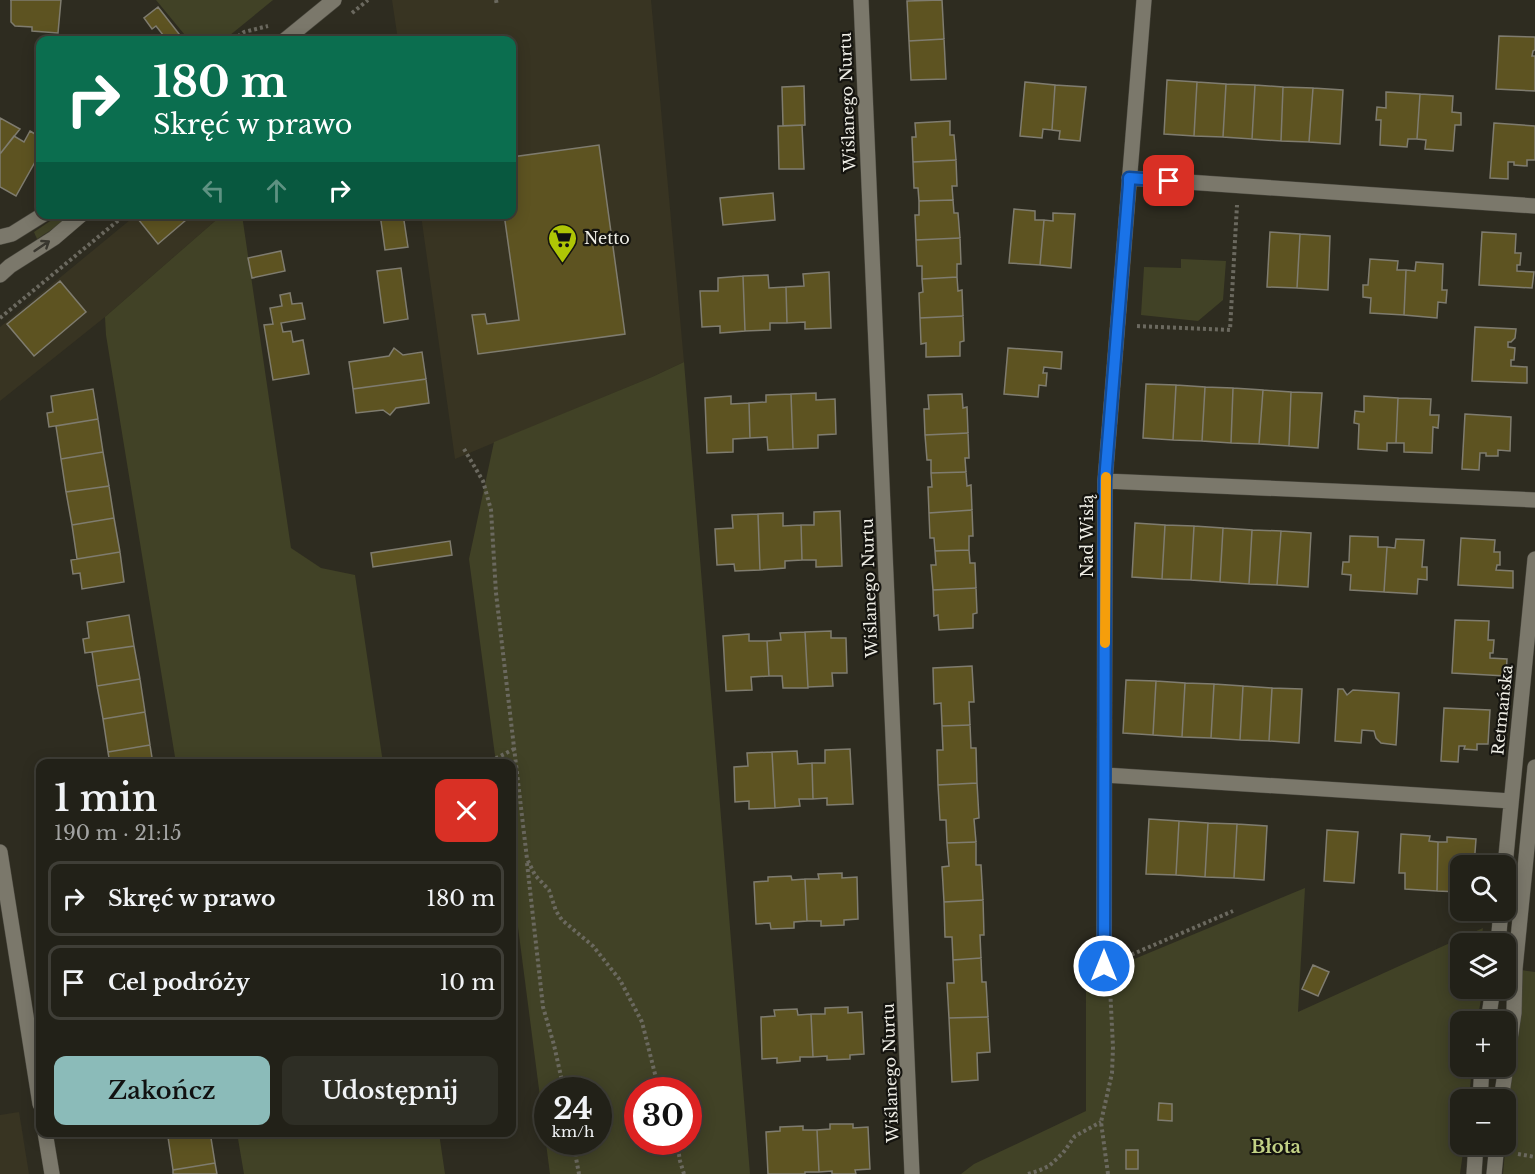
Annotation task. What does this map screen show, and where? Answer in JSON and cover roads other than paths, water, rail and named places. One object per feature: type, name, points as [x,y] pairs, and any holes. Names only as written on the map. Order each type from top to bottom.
[{"type":"street","points":[[290,36],[334,0]]},
{"type":"street","name":"Wiślanego Nurtu","points":[[861,0],[912,1174]]},
{"type":"street","name":"Nad Wisłą","points":[[1104,966],[1105,481],[1144,0]]},
{"type":"street","points":[[1129,178],[1535,206]]},
{"type":"street","points":[[0,237],[12,234],[36,219]]},
{"type":"street","points":[[0,275],[54,238],[76,219]]},
{"type":"street","points":[[1105,481],[1535,500]]},
{"type":"street","name":"Retmańska","points":[[1506,855],[1535,559]]},
{"type":"street","points":[[1503,1089],[1514,1013],[1515,969],[1535,767]]},
{"type":"street","points":[[1105,775],[1511,801]]},
{"type":"street","points":[[0,852],[36,1079]]},
{"type":"street","points":[[46,1137],[52,1174]]},
{"type":"street","points":[[1474,1174],[1475,1155]]},
{"type":"street","points":[[1494,1174],[1496,1155]]},
{"type":"place","name":"Netto","points":[[563,264]]},
{"type":"district","name":"Błota","points":[[1276,1147]]}]
